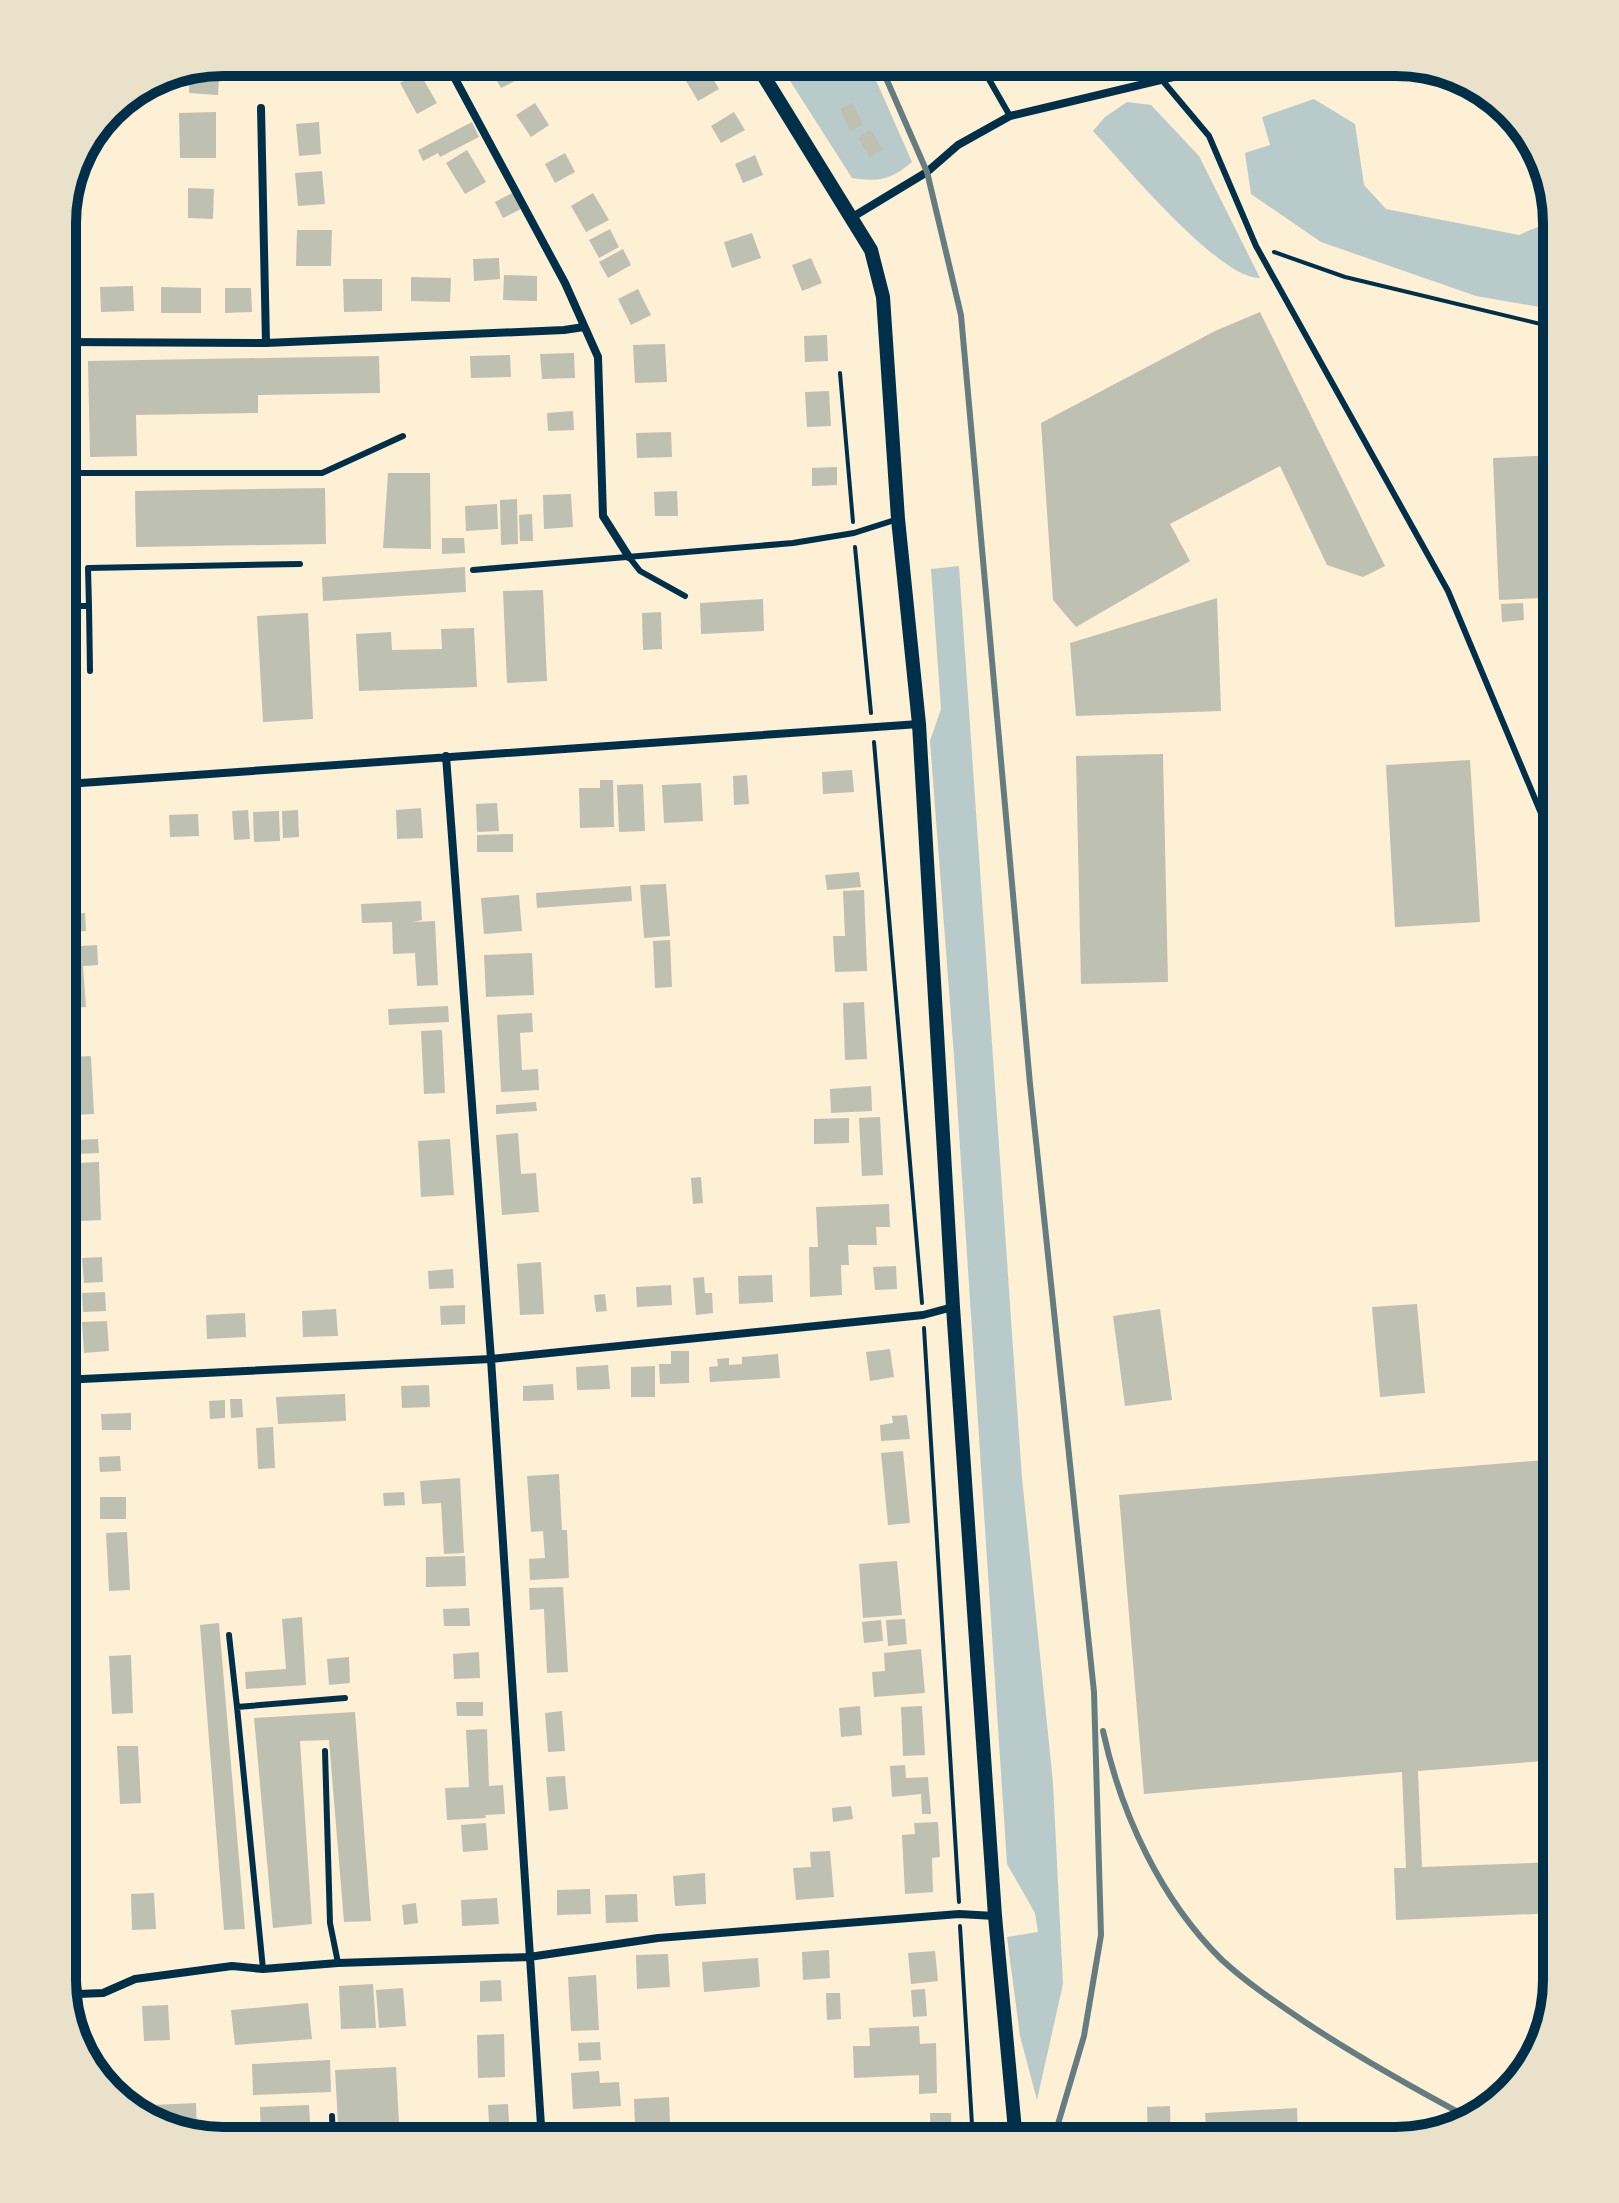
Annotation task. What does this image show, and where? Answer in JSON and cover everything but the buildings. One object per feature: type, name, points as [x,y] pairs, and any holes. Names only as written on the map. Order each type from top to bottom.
[{"type":"street","points":[[454,76],[565,283],[598,357],[603,516],[629,557]]},
{"type":"street","points":[[763,76],[871,250],[883,297],[898,519],[919,724],[953,1307],[995,1916],[1015,2127]]},
{"type":"street","points":[[850,219],[927,172],[958,145],[1010,116],[1178,76]]},
{"type":"street","points":[[261,108],[266,343]]},
{"type":"street","points":[[76,342],[266,343],[584,327]]},
{"type":"street","points":[[76,782],[919,724]]},
{"type":"street","points":[[446,756],[491,1359],[541,2127]]},
{"type":"street","points":[[76,1379],[491,1359],[923,1315],[953,1307]]},
{"type":"street","points":[[78,1994],[103,1993],[135,1979],[232,1966],[263,1969],[338,1963],[529,1957],[658,1938],[959,1914],[995,1916]]},
{"type":"street","points":[[76,1976],[77,1999]]},
{"type":"lane","points":[[987,76],[1010,116]]},
{"type":"lane","points":[[1162,80],[1209,136],[1256,246],[1448,591],[1543,818]]},
{"type":"lane","points":[[76,473],[322,473],[403,436]]},
{"type":"lane","points":[[473,570],[793,543],[854,533],[898,519]]},
{"type":"lane","points":[[629,557],[640,571],[685,596]]},
{"type":"lane","points":[[90,671],[88,568],[300,564]]},
{"type":"lane","points":[[76,606],[89,606]]},
{"type":"lane","points":[[229,1635],[263,1969]]},
{"type":"lane","points":[[237,1707],[345,1698]]},
{"type":"lane","points":[[325,1751],[330,1923],[338,1963]]},
{"type":"lane","points":[[332,2116],[332,2127]]},
{"type":"path","points":[[1256,246],[1345,277],[1543,325]]},
{"type":"path","points":[[840,373],[923,1315],[972,2127]]},
{"type":"shaded area","points":[[787,76],[874,76],[912,162],[898,173],[884,178],[852,178]]},
{"type":"shaded area","points":[[1314,99],[1355,124],[1364,185],[1386,209],[1519,235],[1543,225],[1543,308],[1476,296],[1321,242],[1251,194],[1245,153],[1270,145],[1262,117]]},
{"type":"shaded area","points":[[1127,102],[1151,105],[1199,156],[1260,278],[1243,274],[1197,241],[1093,131],[1105,117]]},
{"type":"shaded area","points":[[959,566],[1022,1478],[1053,1783],[1063,1984],[1037,2100],[1020,2036],[1007,1937],[1038,1932],[1035,1913],[1007,1864],[930,741],[941,709],[931,569]]},
{"type":"railway","points":[[885,76],[927,172],[961,315],[1030,1084],[1094,1692],[1101,1935],[1084,2036],[1057,2127]]},
{"type":"railway","points":[[1103,1731],[1121,1793],[1146,1854],[1180,1911],[1222,1960],[1325,2035],[1459,2112]]}]
